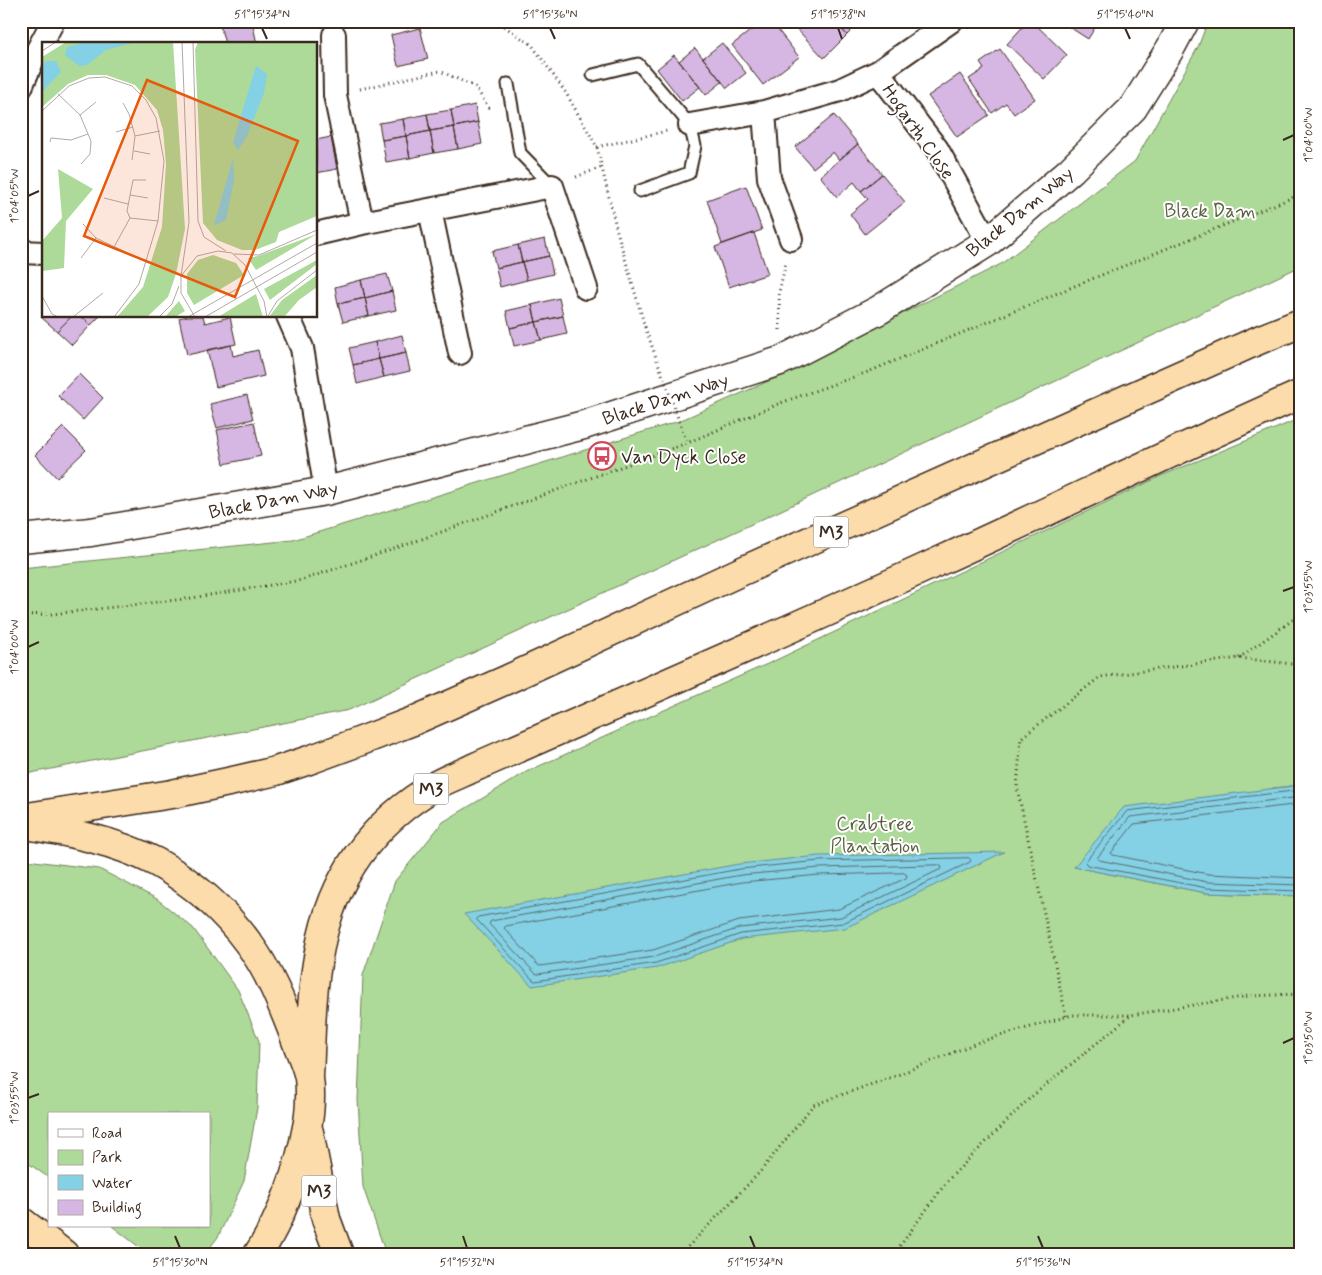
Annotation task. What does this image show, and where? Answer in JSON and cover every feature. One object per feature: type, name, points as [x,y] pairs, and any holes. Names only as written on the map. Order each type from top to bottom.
[{"type":"highway","name":"M3","points":[[21,818],[172,794],[276,771],[413,721],[740,572],[1261,339],[1301,323]]},
{"type":"highway","name":"M3","points":[[338,1254],[326,1219],[308,1126],[314,984],[319,951],[334,898],[344,876],[357,855],[375,833],[414,800],[439,784],[822,615],[1301,394]]},
{"type":"highway","name":"M3","points":[[21,825],[75,834],[128,849],[157,863],[183,879],[206,898],[231,921],[250,944],[264,967],[287,1016],[309,1077]]},
{"type":"highway","name":"M3","points":[[258,1254],[288,1194],[308,1126]]},
{"type":"highway","points":[[21,1221],[64,1254]]},
{"type":"street","points":[[21,87],[53,21]]},
{"type":"street","name":"Black Dam Way","points":[[21,539],[91,532],[326,490],[584,425],[780,361],[879,310],[988,242],[1071,170],[1133,108],[1185,21]]},
{"type":"street","name":"Hogarth Close","points":[[690,125],[764,112],[840,90],[878,72],[937,25]]},
{"type":"street","points":[[334,35],[326,95],[362,223]]},
{"type":"street","name":"Hogarth Close","points":[[878,72],[937,149],[988,242]]},
{"type":"street","points":[[764,112],[768,178],[791,239]]},
{"type":"street","points":[[318,234],[362,223],[552,186],[586,288]]},
{"type":"street","points":[[430,210],[460,352]]},
{"type":"street","points":[[21,252],[42,253]]},
{"type":"street","points":[[289,318],[302,348],[326,490]]},
{"type":"lane","points":[[593,74],[638,64],[690,125],[695,146],[689,173],[640,191]]},
{"type":"lane","points":[[508,84],[520,153],[552,186]]},
{"type":"path","points":[[496,21],[532,45],[566,93],[596,147],[617,230],[645,327],[687,443]]},
{"type":"path","points":[[326,95],[440,71],[475,87],[492,111]]},
{"type":"path","points":[[596,147],[690,125]]},
{"type":"path","points":[[21,614],[52,614],[185,599],[302,580],[415,542],[687,443],[783,402],[868,372],[1301,194]]},
{"type":"path","points":[[780,361],[779,292],[791,239]]},
{"type":"path","points":[[1239,658],[1301,614]]},
{"type":"path","points":[[1066,1016],[1017,787],[1021,738],[1100,677],[1239,658],[1301,665]]},
{"type":"path","points":[[681,1254],[760,1172],[813,1105],[895,1076],[979,1042],[1066,1016],[1131,1015],[1249,996],[1301,994]]},
{"type":"path","points":[[894,1254],[954,1173],[1030,1098],[1131,1015]]},
{"type":"green space","name":"Black Dam","points":[[1208,21],[1301,21],[1301,266],[739,530],[349,710],[21,775],[21,568],[293,540],[679,421],[762,384],[1001,264],[1135,161],[1198,47]]},
{"type":"green space","name":"Crabtree Plantation","points":[[1301,418],[1301,785],[1273,788],[1074,867],[1206,893],[1301,896],[1301,1254],[386,1254],[363,1187],[358,1100],[363,975],[395,881],[443,822],[528,771],[774,661],[1161,476]]},
{"type":"green space","points":[[26,860],[99,869],[157,899],[193,928],[238,990],[259,1041],[257,1108],[244,1181],[218,1237],[205,1254],[148,1254],[115,1228],[210,1228],[210,1112],[48,1112],[48,1177],[21,1158],[21,861]]},
{"type":"water","points":[[1301,785],[1301,896],[1206,893],[1074,867],[1124,807]]},
{"type":"water","points":[[1004,852],[845,928],[742,939],[657,968],[532,986],[464,914],[739,864],[819,856]]},
{"type":"building","points":[[219,21],[252,21],[257,42],[224,42]]},
{"type":"building","points":[[763,21],[771,21],[799,57],[763,85],[732,45]]},
{"type":"building","points":[[795,21],[834,21],[847,35],[824,58],[792,24]]},
{"type":"building","points":[[834,21],[861,21],[847,35]]},
{"type":"building","points":[[1028,21],[1032,21],[1067,55],[1044,79],[1007,44]]},
{"type":"building","points":[[1060,21],[1099,21],[1088,39]]},
{"type":"building","points":[[420,28],[428,59],[398,66],[391,35]]},
{"type":"building","points":[[722,43],[746,73],[727,88],[703,58]]},
{"type":"building","points":[[695,48],[722,82],[706,95],[679,61]]},
{"type":"building","points":[[1000,49],[1035,99],[1014,114],[1006,103],[992,113],[969,79],[984,69],[980,63]]},
{"type":"building","points":[[674,55],[700,87],[682,101],[657,69]]},
{"type":"building","points":[[960,74],[989,115],[957,137],[928,96]]},
{"type":"building","points":[[475,105],[478,122],[454,127],[451,110]]},
{"type":"building","points":[[451,110],[454,127],[430,131],[427,114]]},
{"type":"building","points":[[427,114],[430,131],[406,136],[403,119]]},
{"type":"building","points":[[834,115],[858,144],[839,160],[833,152],[813,168],[795,147]]},
{"type":"building","points":[[403,119],[406,136],[382,140],[379,123]]},
{"type":"building","points":[[478,122],[482,144],[458,149],[454,127]]},
{"type":"building","points":[[454,127],[458,149],[434,153],[430,131]]},
{"type":"building","points":[[430,131],[434,153],[410,158],[406,136]]},
{"type":"building","points":[[406,136],[410,158],[386,162],[382,140]]},
{"type":"building","points":[[331,137],[337,169],[318,173],[318,140]]},
{"type":"building","points":[[858,144],[882,174],[861,191],[854,182],[837,197],[820,176]]},
{"type":"building","points":[[882,174],[905,202],[865,234],[850,214],[868,199],[861,191]]},
{"type":"building","points":[[746,186],[762,230],[722,244],[707,200]]},
{"type":"building","points":[[754,233],[768,274],[729,287],[715,247]]},
{"type":"building","points":[[545,239],[549,256],[522,262],[518,245]]},
{"type":"building","points":[[518,245],[522,262],[496,268],[492,251]]},
{"type":"building","points":[[549,256],[553,274],[527,280],[522,262]]},
{"type":"building","points":[[522,262],[527,280],[500,287],[496,268]]},
{"type":"building","points":[[387,274],[392,291],[365,298],[361,280]]},
{"type":"building","points":[[361,280],[365,298],[338,304],[335,287]]},
{"type":"building","points":[[392,291],[396,310],[369,316],[365,298]]},
{"type":"building","points":[[365,298],[369,316],[343,322],[338,304]]},
{"type":"building","points":[[559,298],[563,316],[536,322],[532,305]]},
{"type":"building","points":[[532,305],[536,322],[510,328],[506,311]]},
{"type":"building","points":[[563,316],[567,334],[541,340],[536,322]]},
{"type":"building","points":[[42,318],[70,318],[57,331]]},
{"type":"building","points":[[70,318],[83,318],[91,325],[72,345],[57,331]]},
{"type":"building","points":[[83,318],[98,318],[91,325]]},
{"type":"building","points":[[179,318],[204,318],[205,323],[230,318],[236,344],[187,355]]},
{"type":"building","points":[[536,322],[541,340],[514,346],[510,328]]},
{"type":"building","points":[[402,335],[406,353],[379,359],[375,342]]},
{"type":"building","points":[[375,342],[379,359],[353,365],[349,348]]},
{"type":"building","points":[[231,345],[233,356],[258,350],[264,376],[216,387],[207,350]]},
{"type":"building","points":[[406,353],[410,371],[384,377],[379,359]]},
{"type":"building","points":[[379,359],[384,377],[357,384],[353,365]]},
{"type":"building","points":[[79,374],[103,398],[83,420],[58,396]]},
{"type":"building","points":[[247,395],[253,419],[217,428],[210,404]]},
{"type":"building","points":[[254,422],[261,456],[224,464],[217,430]]},
{"type":"building","points":[[63,427],[86,450],[57,478],[35,455]]},
{"type":"place","name":"Van Dyck Close","points":[[602,456]]}]
